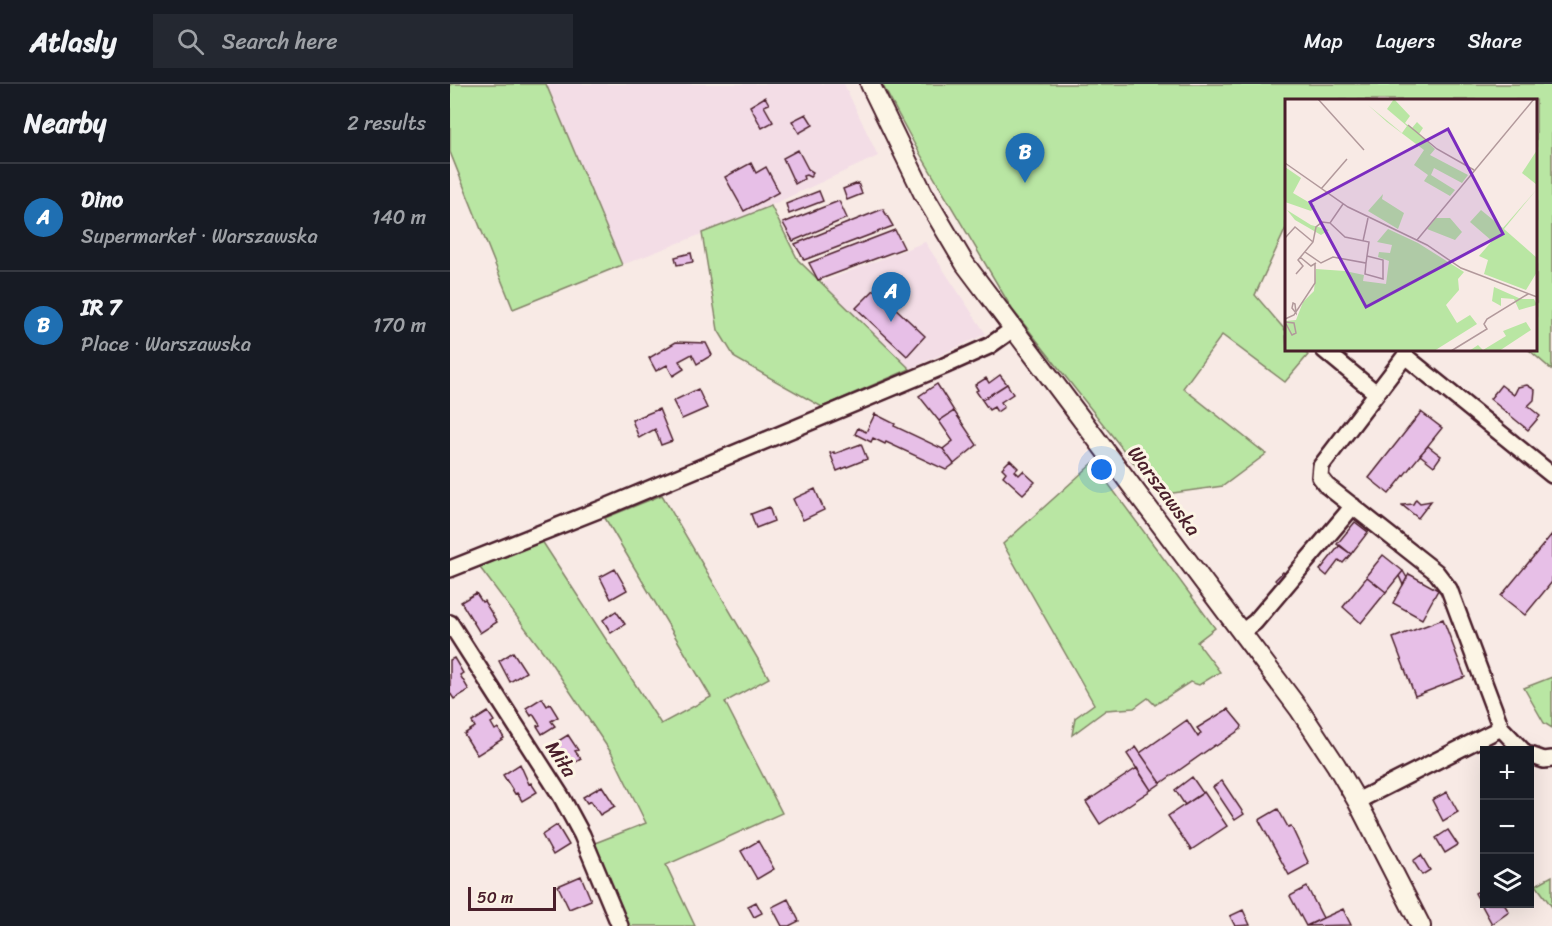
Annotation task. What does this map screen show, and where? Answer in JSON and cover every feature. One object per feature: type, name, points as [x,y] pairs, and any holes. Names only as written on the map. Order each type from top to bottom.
[{"type":"main road","name":"Warszawska","points":[[870,84],[941,227],[965,264],[1299,709],[1357,801],[1421,926]]},
{"type":"street","points":[[450,569],[944,366],[989,346],[1013,329]]},
{"type":"street","points":[[1325,351],[1376,393]]},
{"type":"street","points":[[1518,746],[1502,728],[1449,589],[1436,572],[1327,486],[1320,477],[1321,466],[1408,353],[1552,475]]},
{"type":"street","points":[[1242,632],[1255,622],[1353,506]]},
{"type":"street","name":"Miła","points":[[450,623],[561,796],[582,835],[620,926]]},
{"type":"street","points":[[1357,801],[1502,728]]},
{"type":"street","points":[[1534,756],[1545,760],[1552,759]]},
{"type":"shaded area","points":[[546,84],[844,84],[878,156],[743,218],[622,265]]},
{"type":"shaded area","points":[[925,242],[986,334],[910,369],[820,283]]},
{"type":"green space","points":[[450,84],[546,84],[622,265],[513,309],[450,152]]},
{"type":"green space","points":[[882,84],[1552,84],[1552,370],[1530,351],[1537,351],[1537,99],[1285,99],[1285,230],[1255,295],[1285,330],[1285,351],[1304,351],[1308,355],[1285,382],[1222,335],[1183,388],[1266,454],[1223,486],[1159,495],[1012,309],[916,147]]},
{"type":"green space","points":[[771,206],[798,260],[910,369],[822,407],[735,358],[718,330],[702,233]]},
{"type":"green space","points":[[1093,463],[1215,628],[1197,642],[1220,672],[1199,685],[1190,682],[1155,705],[1148,698],[1134,708],[1106,710],[1072,735],[1075,718],[1094,704],[1003,544]]},
{"type":"green space","points":[[662,495],[769,678],[725,702],[782,813],[666,865],[695,926],[627,926],[595,843],[646,823],[612,754],[547,657],[478,565],[542,541],[661,724],[711,697],[605,518]]},
{"type":"green space","points":[[1552,677],[1552,728],[1544,723],[1524,688]]},
{"type":"green space","points":[[1552,876],[1552,907],[1536,885]]},
{"type":"building","points":[[765,97],[769,104],[764,106],[773,122],[762,128],[750,106]]},
{"type":"building","points":[[806,114],[813,125],[799,133],[792,121]]},
{"type":"building","points":[[798,150],[808,169],[813,172],[810,177],[803,176],[804,179],[795,184],[783,158]]},
{"type":"building","points":[[751,163],[756,173],[766,167],[779,192],[744,211],[725,177]]},
{"type":"building","points":[[858,183],[862,194],[847,200],[843,189]]},
{"type":"building","points":[[819,191],[823,201],[789,214],[786,204]]},
{"type":"building","points":[[839,201],[847,218],[793,241],[783,223]]},
{"type":"building","points":[[883,209],[893,226],[804,260],[795,244]]},
{"type":"building","points":[[895,230],[904,248],[818,280],[809,263]]},
{"type":"building","points":[[691,253],[693,262],[677,265],[675,257]]},
{"type":"building","points":[[875,289],[925,336],[907,356],[856,308]]},
{"type":"building","points":[[676,342],[706,343],[712,355],[697,364],[692,354],[679,361],[684,369],[673,376],[667,365],[656,371],[649,358]]},
{"type":"building","points":[[1000,375],[1007,384],[982,400],[975,385],[986,378],[989,383]]},
{"type":"building","points":[[937,384],[954,411],[939,421],[919,396]]},
{"type":"building","points":[[1007,384],[1013,394],[1001,402],[1004,407],[997,412],[994,407],[989,410],[982,400]]},
{"type":"building","points":[[1501,385],[1514,395],[1518,387],[1527,385],[1535,390],[1534,400],[1528,406],[1540,416],[1528,430],[1490,399]]},
{"type":"building","points":[[698,389],[707,408],[682,419],[673,401]]},
{"type":"building","points":[[659,409],[672,441],[661,445],[655,429],[639,438],[632,420]]},
{"type":"building","points":[[954,411],[977,445],[954,464],[943,449],[953,441],[939,421]]},
{"type":"building","points":[[1421,412],[1442,428],[1389,494],[1369,478]]},
{"type":"building","points":[[875,414],[895,424],[894,426],[943,449],[954,464],[946,470],[886,442],[885,444],[873,438],[871,442],[855,434],[858,428],[866,432]]},
{"type":"building","points":[[861,444],[867,459],[837,471],[830,453],[834,452],[834,454]]},
{"type":"building","points":[[1428,446],[1441,456],[1434,466],[1420,455]]},
{"type":"building","points":[[1010,460],[1018,468],[1015,471],[1019,475],[1023,471],[1035,482],[1023,494],[1003,476],[1006,472],[1002,468]]},
{"type":"building","points":[[815,489],[824,510],[803,520],[793,499]]},
{"type":"building","points":[[1416,499],[1420,503],[1431,501],[1418,518],[1402,505],[1413,504]]},
{"type":"building","points":[[769,507],[774,521],[756,528],[751,514]]},
{"type":"building","points":[[1355,522],[1368,532],[1351,554],[1337,544]]},
{"type":"building","points":[[1552,534],[1552,582],[1525,615],[1501,596]]},
{"type":"building","points":[[1340,545],[1351,554],[1343,563],[1339,560],[1327,576],[1320,570]]},
{"type":"building","points":[[1383,555],[1403,571],[1386,592],[1366,576]]},
{"type":"building","points":[[615,569],[627,590],[611,599],[600,577]]},
{"type":"building","points":[[1403,571],[1407,578],[1403,585],[1399,576]]},
{"type":"building","points":[[1283,572],[1288,576],[1280,585],[1275,580]]},
{"type":"building","points":[[1409,574],[1438,590],[1422,619],[1393,603]]},
{"type":"building","points":[[1367,577],[1386,592],[1361,623],[1343,607]]},
{"type":"building","points":[[476,593],[497,622],[480,633],[461,602]]},
{"type":"building","points":[[616,611],[625,624],[611,633],[603,620]]},
{"type":"building","points":[[1443,619],[1465,677],[1415,696],[1393,638]]},
{"type":"building","points":[[513,652],[526,672],[510,682],[499,661]]},
{"type":"building","points":[[454,658],[469,690],[454,699],[450,693],[450,660]]},
{"type":"building","points":[[542,698],[547,706],[550,704],[558,717],[551,721],[555,726],[542,734],[537,726],[540,725],[526,708]]},
{"type":"building","points":[[1228,709],[1242,726],[1241,729],[1161,783],[1140,753],[1187,720],[1198,737],[1201,733],[1197,728]]},
{"type":"building","points":[[488,712],[494,721],[491,723],[495,730],[498,728],[504,738],[477,755],[464,734],[475,727],[472,722]]},
{"type":"building","points":[[568,735],[581,759],[564,769],[550,746]]},
{"type":"building","points":[[1136,747],[1161,783],[1151,790],[1127,754]]},
{"type":"building","points":[[520,764],[529,784],[531,783],[537,792],[522,801],[503,775]]},
{"type":"building","points":[[1137,768],[1151,790],[1100,824],[1086,802]]},
{"type":"building","points":[[1192,777],[1203,793],[1185,805],[1175,790]]},
{"type":"building","points":[[1222,781],[1244,814],[1235,820],[1213,787]]},
{"type":"building","points":[[602,786],[615,806],[600,815],[591,801],[587,803],[583,797]]},
{"type":"building","points":[[1204,792],[1227,826],[1191,850],[1168,816]]},
{"type":"building","points":[[1447,792],[1458,812],[1443,821],[1432,800]]},
{"type":"building","points":[[1278,809],[1288,827],[1291,826],[1309,864],[1289,875],[1259,820]]},
{"type":"building","points":[[557,825],[569,845],[553,855],[542,835]]},
{"type":"building","points":[[1448,830],[1458,845],[1445,853],[1436,838]]},
{"type":"building","points":[[758,841],[774,869],[757,879],[741,851]]},
{"type":"building","points":[[1421,855],[1430,870],[1422,875],[1413,861]]},
{"type":"building","points":[[581,876],[591,900],[569,909],[558,886]]},
{"type":"building","points":[[1307,887],[1323,918],[1306,926],[1290,896]]},
{"type":"building","points":[[1480,890],[1480,902],[1475,893]]},
{"type":"building","points":[[788,899],[799,921],[789,926],[782,926],[772,907]]},
{"type":"building","points":[[756,902],[762,913],[754,917],[748,906]]},
{"type":"building","points":[[1483,908],[1506,908],[1509,912],[1492,924]]},
{"type":"building","points":[[1343,909],[1351,925],[1307,926],[1323,918]]},
{"type":"building","points":[[1243,910],[1250,925],[1235,926],[1230,916]]},
{"type":"place","name":"IR 7","points":[[1025,183]]},
{"type":"place","name":"Dino","points":[[891,322]]}]
